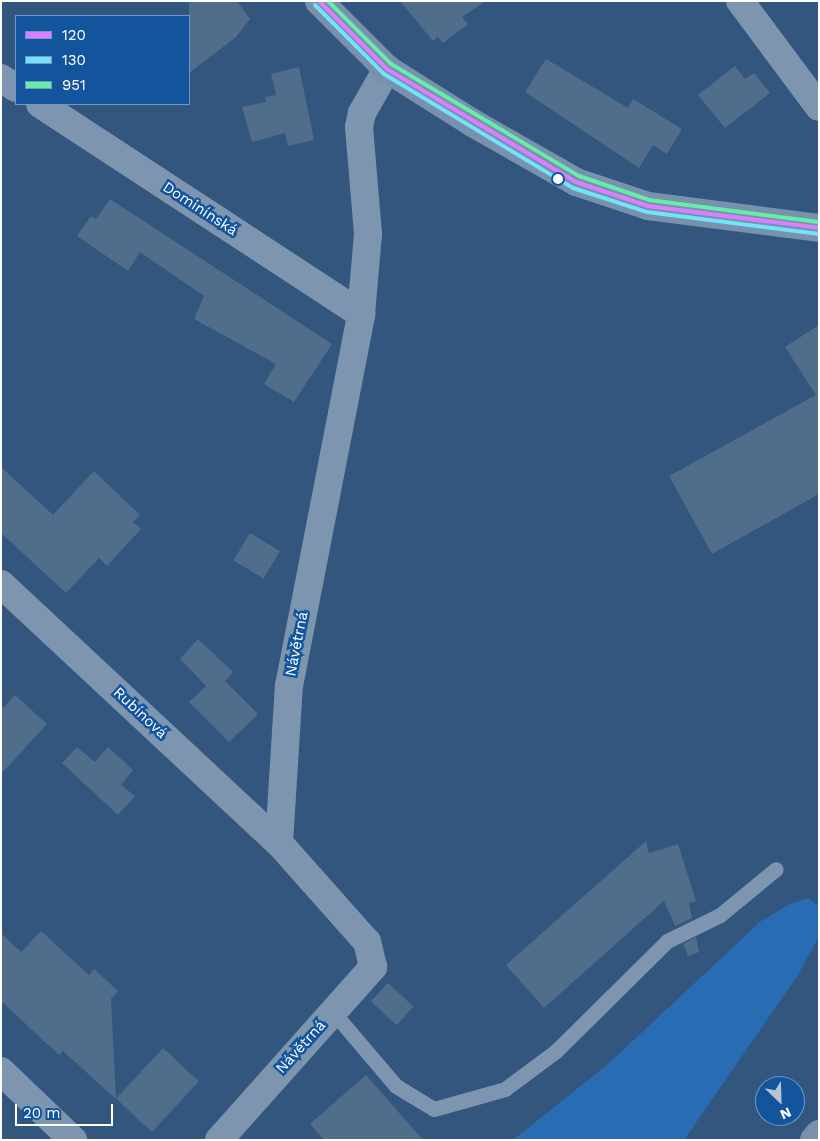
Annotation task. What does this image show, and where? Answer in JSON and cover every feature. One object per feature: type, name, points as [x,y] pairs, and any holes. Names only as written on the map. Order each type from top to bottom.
[{"type":"street","points":[[320,1],[387,68],[471,122],[576,182],[599,191],[657,207],[819,228]]},
{"type":"street","points":[[740,1],[819,107]]},
{"type":"street","name":"Návětrná","points":[[218,1140],[373,967],[366,942],[280,843],[289,686],[361,314],[368,234],[358,127],[362,113],[387,68]]},
{"type":"street","points":[[1,78],[15,87]]},
{"type":"street","name":"Dominínská","points":[[42,105],[361,314]]},
{"type":"street","name":"Rubínová","points":[[1,584],[280,843]]},
{"type":"street","points":[[1,1071],[73,1140]]},
{"type":"street","points":[[814,1140],[819,1134]]},
{"type":"lane","points":[[333,1012],[396,1086],[434,1109],[505,1089],[556,1051],[667,941],[720,915],[776,869]]},
{"type":"shaded area","points":[[808,898],[819,906],[819,936],[798,975],[684,1140],[513,1140],[607,1065],[761,921],[790,904]]},
{"type":"building","points":[[189,1],[237,1],[250,19],[236,37],[190,72]]},
{"type":"building","points":[[400,1],[486,1],[462,17],[468,24],[443,43],[438,37],[433,41]]},
{"type":"building","points":[[546,59],[628,108],[633,99],[682,129],[667,154],[653,145],[639,168],[525,92]]},
{"type":"building","points":[[735,66],[745,79],[754,73],[770,93],[725,128],[698,95]]},
{"type":"building","points":[[299,67],[314,140],[288,146],[285,133],[252,142],[242,107],[266,102],[265,97],[276,95],[271,74]]},
{"type":"building","points":[[110,199],[332,344],[294,402],[264,384],[276,364],[194,319],[204,296],[140,252],[128,271],[77,236],[91,216],[96,219]]},
{"type":"building","points":[[819,325],[819,494],[712,554],[669,476],[816,395],[785,347]]},
{"type":"building","points":[[1,467],[53,515],[94,471],[140,515],[133,522],[141,529],[107,566],[99,558],[66,593],[1,533]]},
{"type":"building","points":[[250,533],[280,551],[264,578],[234,560]]},
{"type":"building","points":[[198,639],[233,672],[225,681],[258,714],[229,742],[189,702],[206,686],[180,659]]},
{"type":"building","points":[[15,695],[47,724],[1,774],[1,710]]},
{"type":"building","points":[[77,747],[95,762],[108,747],[133,770],[121,785],[135,796],[118,815],[62,763]]},
{"type":"building","points":[[646,841],[649,853],[678,844],[696,901],[689,903],[692,918],[675,926],[664,901],[544,1008],[506,965]]},
{"type":"building","points":[[41,931],[89,975],[94,969],[118,991],[111,999],[116,1099],[63,1051],[59,1055],[1,1001],[1,933],[21,952]]},
{"type":"building","points":[[696,937],[699,952],[688,956],[683,944]]},
{"type":"building","points":[[388,983],[414,1007],[397,1025],[371,1001]]},
{"type":"building","points":[[163,1048],[199,1081],[152,1132],[116,1098]]},
{"type":"building","points":[[366,1075],[423,1140],[324,1140],[310,1124]]},
{"type":"transit line","name":"120","points":[[319,1],[387,69],[576,182],[648,206],[819,228]]},
{"type":"transit line","name":"951","points":[[328,1],[391,64],[579,176],[649,200],[819,222]]},
{"type":"transit line","name":"130","points":[[315,5],[384,74],[573,188],[647,212],[818,234]]}]
